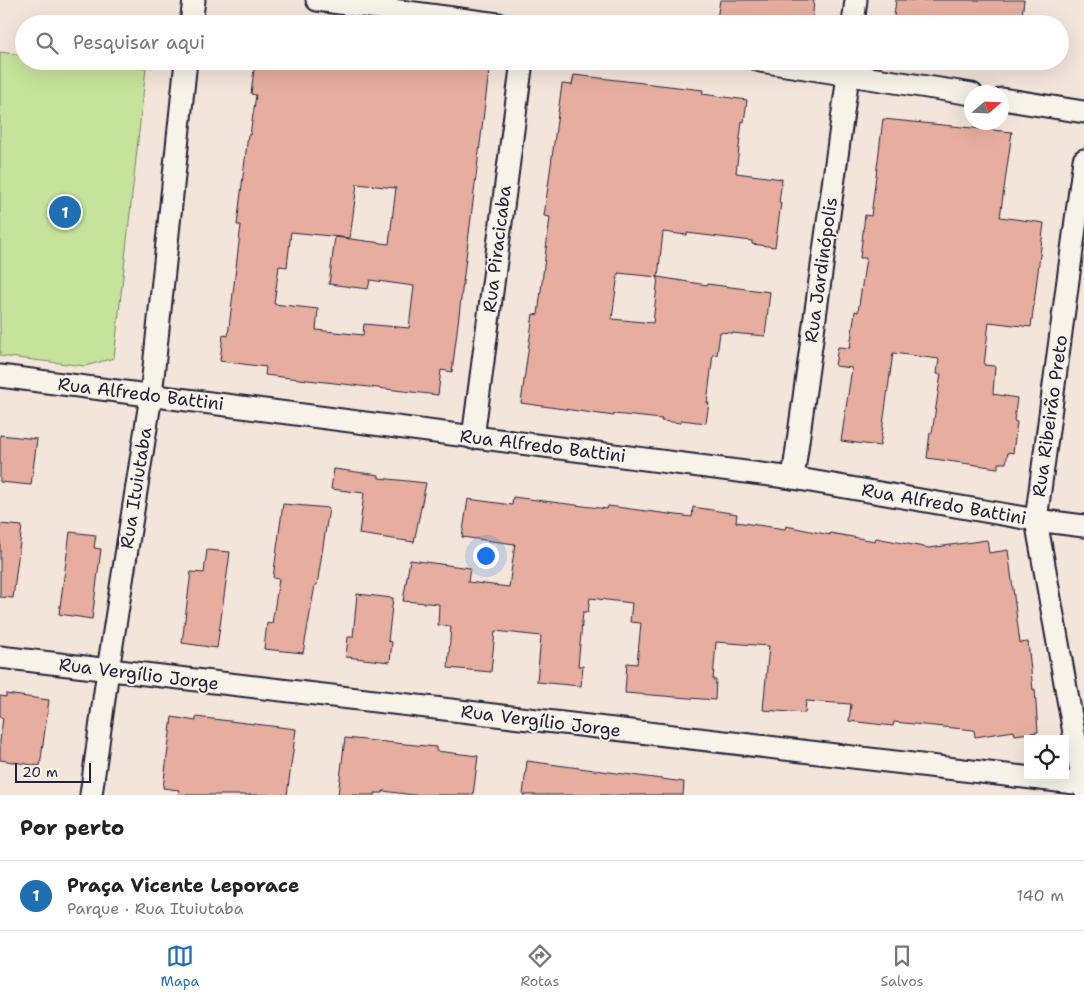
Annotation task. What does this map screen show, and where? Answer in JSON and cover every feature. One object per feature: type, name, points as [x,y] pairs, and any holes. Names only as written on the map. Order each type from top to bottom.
[{"type":"street","points":[[192,15],[194,0]]},
{"type":"street","points":[[317,0],[430,15]]},
{"type":"street","points":[[854,15],[856,0]]},
{"type":"street","name":"Rua Ituiutaba","points":[[91,795],[108,670],[151,396],[185,70]]},
{"type":"street","name":"Rua Piracicaba","points":[[472,438],[521,70]]},
{"type":"street","name":"Rua Jardinópolis","points":[[792,478],[849,70]]},
{"type":"street","points":[[858,70],[964,92]]},
{"type":"street","points":[[1009,100],[1084,112]]},
{"type":"street","name":"Rua Ribeirão Preto","points":[[1083,787],[1036,520],[1084,160]]},
{"type":"street","name":"Rua Alfredo Battini","points":[[0,376],[792,478],[1036,520],[1084,526]]},
{"type":"street","name":"Rua Vergílio Jorge","points":[[0,657],[1083,787]]},
{"type":"green space","points":[[0,52],[15,54],[15,70],[146,70],[114,358],[85,366],[0,356]]},
{"type":"building","points":[[720,0],[814,0],[813,15],[718,15]]},
{"type":"building","points":[[896,0],[1024,0],[1022,15],[894,15]]},
{"type":"building","points":[[254,70],[489,71],[452,372],[441,370],[438,395],[265,375],[266,367],[220,361],[223,335],[228,336],[241,225],[237,225],[248,135],[250,135],[256,95],[251,94]],"holes":[[[357,184],[396,188],[389,244],[335,237],[329,284],[368,289],[370,280],[414,286],[409,328],[364,324],[363,335],[316,330],[318,309],[274,304],[279,266],[287,267],[291,232],[350,238]]]},
{"type":"building","points":[[574,75],[703,90],[702,94],[747,100],[744,122],[742,121],[736,173],[782,179],[775,247],[752,244],[752,241],[663,232],[658,277],[770,292],[765,336],[720,332],[717,355],[713,354],[706,423],[681,420],[681,423],[614,414],[614,416],[521,403],[533,314],[538,315],[550,217],[544,216],[562,84],[572,85]],"holes":[[[618,273],[658,277],[653,323],[612,319]]]},
{"type":"building","points":[[883,119],[964,127],[964,130],[1012,132],[1000,217],[1044,223],[1031,327],[989,322],[984,365],[995,366],[993,394],[1017,398],[1014,421],[1017,422],[1013,453],[1008,452],[1006,463],[998,463],[998,468],[927,458],[941,374],[937,374],[939,359],[893,353],[880,446],[841,441],[852,368],[835,366],[838,347],[850,348],[855,311],[858,312],[866,258],[860,258],[865,215],[871,216]]},
{"type":"building","points":[[0,435],[37,439],[31,485],[0,482]]},
{"type":"building","points":[[334,469],[379,475],[379,478],[426,483],[414,542],[359,534],[364,493],[331,489]]},
{"type":"building","points":[[513,497],[607,509],[608,506],[692,517],[693,507],[737,514],[736,522],[785,529],[786,526],[830,535],[830,533],[875,541],[876,538],[929,548],[987,540],[989,553],[1008,550],[1020,643],[1028,642],[1033,690],[1035,689],[1038,732],[1015,735],[1014,731],[975,737],[974,730],[894,722],[893,726],[849,721],[851,704],[806,701],[805,713],[763,710],[769,646],[716,642],[713,680],[716,680],[715,700],[625,693],[627,663],[637,664],[641,623],[630,622],[632,603],[590,598],[588,612],[583,612],[578,666],[583,666],[581,686],[537,682],[541,636],[495,631],[491,672],[448,668],[451,626],[438,625],[439,604],[403,601],[410,560],[470,568],[468,582],[509,587],[515,544],[462,537],[468,499],[512,505]]},
{"type":"building","points":[[283,504],[329,508],[317,585],[315,585],[303,653],[264,649],[267,623],[272,624],[279,579],[273,578]]},
{"type":"building","points":[[0,524],[22,526],[13,598],[0,597]]},
{"type":"building","points":[[70,532],[96,535],[94,548],[101,549],[92,619],[59,614]]},
{"type":"building","points":[[207,550],[230,552],[217,648],[182,643],[191,572],[204,573]]},
{"type":"building","points":[[357,594],[393,598],[388,641],[392,642],[390,662],[346,657],[348,637],[353,637]]},
{"type":"building","points":[[6,694],[49,700],[40,766],[0,760],[3,718],[0,717],[0,696],[6,697]]},
{"type":"building","points":[[172,717],[196,721],[196,717],[296,729],[287,795],[178,795],[179,790],[163,788]]},
{"type":"building","points":[[345,738],[436,747],[436,751],[478,756],[473,795],[414,795],[383,791],[383,793],[375,793],[375,795],[338,795]]},
{"type":"building","points":[[527,761],[684,782],[683,795],[523,795]]},
{"type":"place","name":"Praça Vicente Leporace","points":[[65,212]]}]
